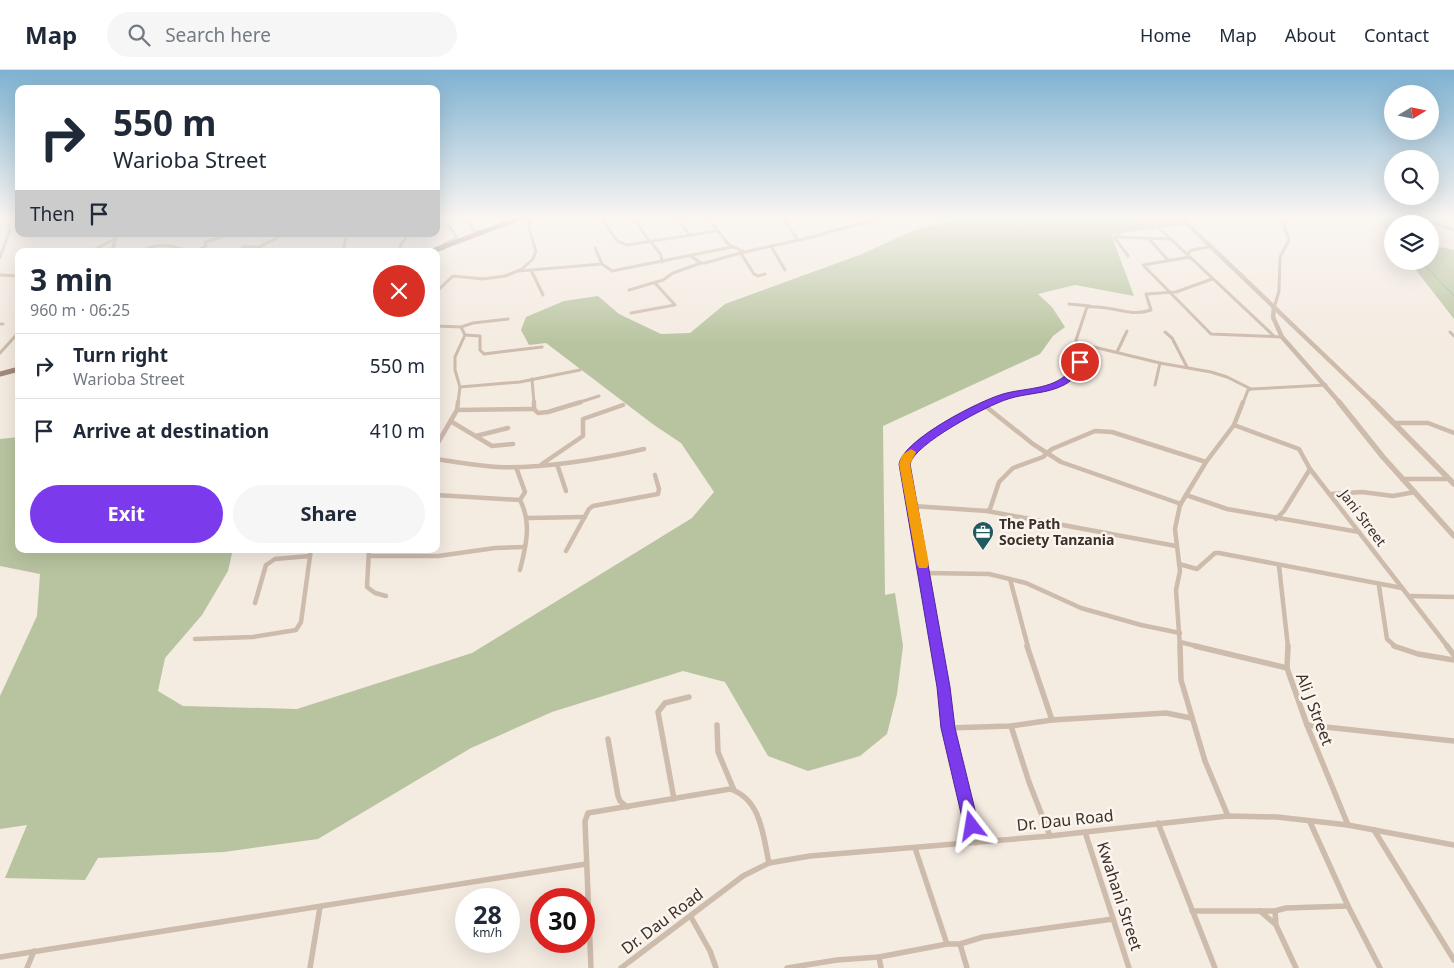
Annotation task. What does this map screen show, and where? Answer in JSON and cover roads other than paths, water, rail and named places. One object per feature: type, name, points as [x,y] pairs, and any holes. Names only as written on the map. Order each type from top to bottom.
[{"type":"main road","points":[[0,374],[15,370]]},
{"type":"street","points":[[517,272],[532,259]]},
{"type":"street","points":[[600,259],[602,264],[612,271],[677,259]]},
{"type":"street","points":[[695,259],[701,263]]},
{"type":"street","points":[[629,290],[655,283],[680,270],[716,259]]},
{"type":"street","points":[[746,259],[754,274],[758,276],[766,274]]},
{"type":"street","points":[[779,259],[786,270]]},
{"type":"street","points":[[1176,259],[1143,265],[1211,334],[1282,337]]},
{"type":"street","points":[[1192,259],[1274,336]]},
{"type":"street","points":[[1280,259],[1278,292],[1273,317],[1282,337],[1326,385],[1402,479],[1454,536]]},
{"type":"street","points":[[1223,260],[1395,423],[1454,484]]},
{"type":"street","points":[[440,288],[453,276],[483,279],[517,272],[602,264]]},
{"type":"street","points":[[532,272],[543,295]]},
{"type":"street","points":[[0,275],[15,276]]},
{"type":"street","points":[[1069,304],[1090,306],[1122,313],[1140,313],[1151,310],[1146,294],[1170,293],[1212,279]]},
{"type":"street","points":[[631,313],[675,305],[655,283]]},
{"type":"street","points":[[976,842],[948,728],[944,687],[904,464],[906,458],[913,450],[947,424],[984,405],[1013,394],[1046,388],[1068,379],[1080,362],[1076,340],[1086,309],[1090,306]]},
{"type":"street","points":[[440,326],[461,327],[473,323],[508,319]]},
{"type":"street","points":[[461,327],[465,335]]},
{"type":"street","points":[[1117,352],[1127,331]]},
{"type":"street","points":[[1165,332],[1172,338],[1188,367]]},
{"type":"street","points":[[465,335],[480,336],[480,350],[484,354],[542,348]]},
{"type":"street","points":[[440,440],[452,422],[457,410],[460,387],[455,370],[455,357],[465,335]]},
{"type":"street","points":[[0,352],[15,336]]},
{"type":"street","points":[[1078,348],[1094,347],[1160,363],[1188,367],[1221,375],[1250,389],[1326,385]]},
{"type":"street","points":[[1156,385],[1160,363]]},
{"type":"street","points":[[460,387],[488,386],[580,370]]},
{"type":"street","points":[[532,379],[534,409]]},
{"type":"street","points":[[1228,816],[1205,761],[1181,680],[1180,633],[1176,590],[1180,576],[1176,546],[1176,524],[1181,504],[1206,462],[1234,425],[1250,389]]},
{"type":"street","points":[[457,410],[534,409],[538,413],[548,412],[599,396]]},
{"type":"street","points":[[539,466],[559,454],[566,446],[581,438],[584,434],[583,419],[623,405]]},
{"type":"street","points":[[984,405],[1061,462],[1181,504]]},
{"type":"street","points":[[452,422],[492,446],[513,444]]},
{"type":"street","points":[[1395,423],[1423,422],[1454,433]]},
{"type":"street","name":"Jani Street","points":[[1234,425],[1299,449],[1310,469],[1454,655]]},
{"type":"street","points":[[1448,430],[1454,426]]},
{"type":"street","points":[[476,436],[508,428]]},
{"type":"street","points":[[987,511],[990,509],[999,482],[1013,468],[1043,457],[1052,449],[1089,433],[1102,430],[1139,439],[1206,462]]},
{"type":"street","points":[[440,459],[516,467],[539,466],[613,456],[644,449]]},
{"type":"street","points":[[557,464],[565,482],[566,491]]},
{"type":"street","points":[[516,467],[525,492],[520,500]]},
{"type":"street","points":[[1276,519],[1284,511],[1310,469]]},
{"type":"street","points":[[566,551],[589,509],[597,505],[658,494],[659,489],[654,475]]},
{"type":"street","points":[[1402,479],[1448,479]]},
{"type":"street","points":[[1331,494],[1362,492],[1393,496],[1415,492]]},
{"type":"street","points":[[440,495],[520,500]]},
{"type":"street","points":[[1186,495],[1227,510],[1359,532]]},
{"type":"street","points":[[520,500],[528,518],[528,531],[520,570]]},
{"type":"street","points":[[913,506],[987,511],[1176,546]]},
{"type":"street","points":[[528,518],[584,517]]},
{"type":"street","points":[[386,596],[376,593],[367,587],[369,556],[438,556],[495,548],[525,547]]},
{"type":"street","points":[[195,639],[253,637],[296,630],[300,622],[310,553]]},
{"type":"street","points":[[1178,564],[1197,570],[1202,568],[1215,553],[1219,553],[1269,562],[1279,566],[1301,568],[1379,586],[1402,588]]},
{"type":"street","points":[[255,603],[266,565],[270,561],[310,556]]},
{"type":"street","name":"Ali J Street","points":[[1279,566],[1288,641],[1287,668],[1307,725],[1348,825]]},
{"type":"street","points":[[924,573],[989,574],[1026,584],[1081,608],[1141,625],[1180,633]]},
{"type":"street","points":[[1010,579],[1029,652],[1052,720]]},
{"type":"street","points":[[1379,586],[1387,639],[1390,644],[1408,652],[1454,660]]},
{"type":"street","points":[[1410,596],[1454,597]]},
{"type":"street","points":[[1180,642],[1287,668]]},
{"type":"street","points":[[674,799],[658,712],[665,703],[689,697]]},
{"type":"street","points":[[948,728],[1011,726],[1052,720],[1166,712],[1191,718]]},
{"type":"street","points":[[717,725],[716,748],[721,764],[734,790]]},
{"type":"street","points":[[1307,725],[1454,741]]},
{"type":"street","points":[[1011,726],[1029,782],[1050,836]]},
{"type":"street","points":[[608,739],[618,796],[627,807]]},
{"type":"street","points":[[591,968],[586,864],[586,814],[734,790],[744,794],[755,812],[769,863]]},
{"type":"street","name":"Dr. Dau Road","points":[[621,968],[743,876],[769,863],[820,855],[1050,836],[1228,816],[1277,817],[1348,825],[1454,846]]},
{"type":"street","points":[[1310,822],[1348,906],[1380,968]]},
{"type":"street","points":[[1158,823],[1215,968]]},
{"type":"street","points":[[1374,830],[1454,960]]},
{"type":"street","name":"Kwahani Street","points":[[1085,832],[1129,968]]},
{"type":"street","points":[[916,848],[947,944]]},
{"type":"street","points":[[0,957],[586,864]]},
{"type":"street","points":[[1192,911],[1275,911],[1286,908],[1348,906]]},
{"type":"street","points":[[310,968],[320,907]]},
{"type":"street","points":[[1260,911],[1276,925]]},
{"type":"street","points":[[1275,911],[1276,925],[1296,968]]},
{"type":"street","points":[[691,917],[710,951],[716,968]]},
{"type":"street","points":[[787,968],[837,960],[880,957],[947,944],[960,944],[983,937],[1113,919]]},
{"type":"street","points":[[960,944],[968,968]]},
{"type":"street","points":[[27,968],[34,951]]},
{"type":"street","points":[[880,957],[881,968]]},
{"type":"waterway","points":[[1429,270],[1454,296]]},
{"type":"place","name":"The Path Society Tanzania","points":[[983,551]]}]
